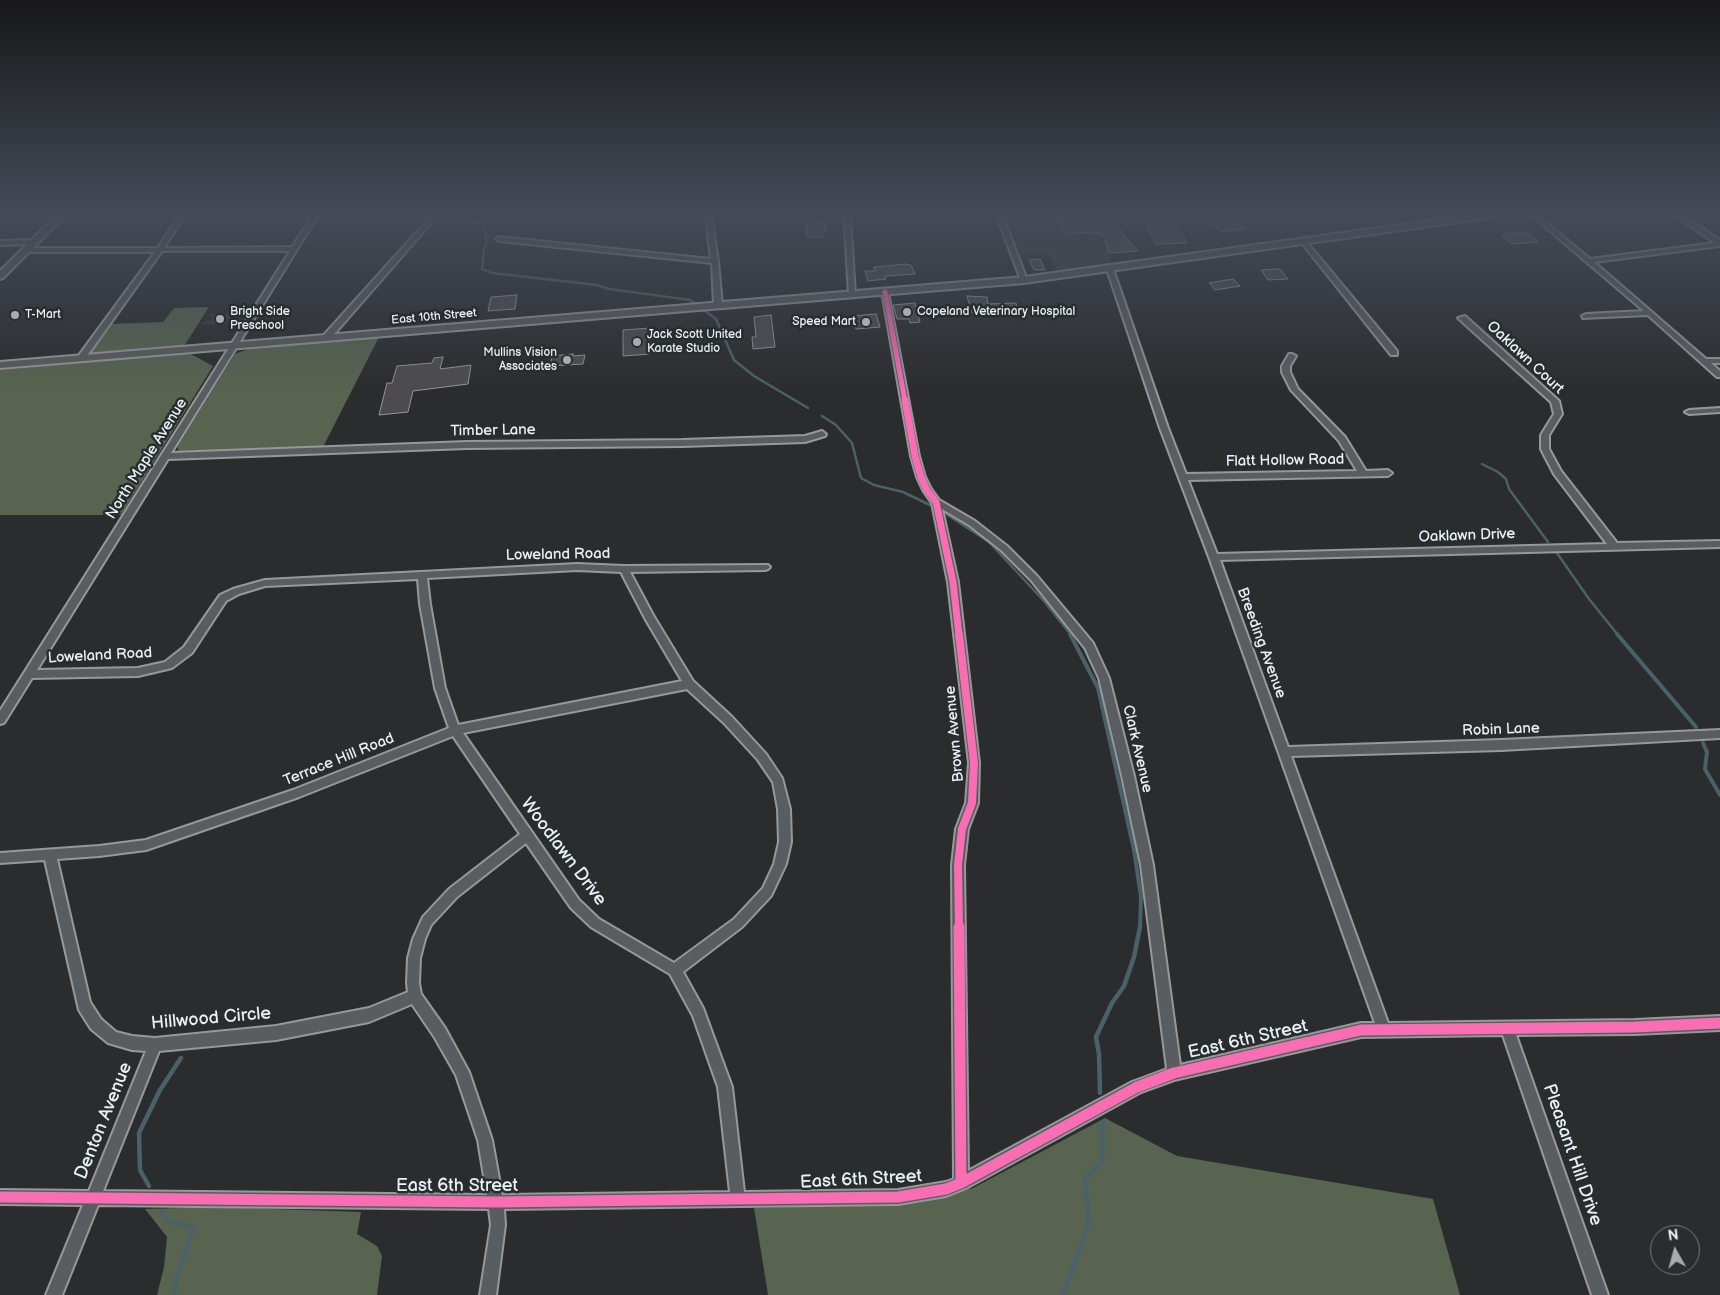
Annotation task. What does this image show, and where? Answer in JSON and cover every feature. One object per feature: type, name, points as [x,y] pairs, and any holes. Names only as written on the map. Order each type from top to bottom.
[{"type":"main road","name":"East 10th Street","points":[[0,365],[885,292],[1068,274]]},
{"type":"street","points":[[81,358],[142,274]]},
{"type":"street","name":"North Maple Avenue","points":[[0,720],[279,274]]},
{"type":"street","points":[[326,338],[382,274]]},
{"type":"street","points":[[716,274],[718,306]]},
{"type":"street","points":[[851,274],[852,294]]},
{"type":"street","points":[[1022,274],[1024,280]]},
{"type":"street","name":"Breeding Avenue","points":[[1112,274],[1140,361],[1214,556],[1384,1028]]},
{"type":"street","points":[[1330,274],[1394,353]]},
{"type":"street","points":[[1603,274],[1720,375]]},
{"type":"street","name":"Brown Avenue","points":[[885,292],[915,456],[920,477],[936,502],[953,582],[974,763],[972,803],[962,829],[958,865],[961,1183]]},
{"type":"street","points":[[1586,316],[1650,313]]},
{"type":"street","name":"Oaklawn Court","points":[[1462,318],[1555,401],[1558,414],[1545,435],[1544,449],[1557,472],[1614,546]]},
{"type":"street","points":[[1292,356],[1286,366],[1286,372],[1296,390],[1342,438],[1363,473]]},
{"type":"street","points":[[1704,361],[1720,361]]},
{"type":"street","points":[[1689,412],[1720,410]]},
{"type":"street","name":"Timber Lane","points":[[165,456],[467,445],[692,443],[805,439],[822,434]]},
{"type":"street","name":"Flatt Hollow Road","points":[[1183,477],[1388,473]]},
{"type":"street","name":"Clark Avenue","points":[[936,502],[972,523],[1004,548],[1034,578],[1089,646],[1104,678],[1128,776],[1146,865],[1174,1073]]},
{"type":"street","name":"Oaklawn Drive","points":[[1214,556],[1720,544]]},
{"type":"street","name":"Loweland Road","points":[[29,674],[138,672],[168,665],[188,650],[223,598],[236,591],[265,583],[577,567],[624,569],[649,617],[689,684],[762,757],[778,781],[784,809],[785,842],[780,864],[766,892],[738,923],[676,970]]},
{"type":"street","points":[[624,569],[765,567]]},
{"type":"street","name":"Woodlawn Drive","points":[[422,575],[438,680],[455,730],[526,836],[575,904],[595,924],[676,970]]},
{"type":"street","name":"Terrace Hill Road","points":[[0,858],[146,845],[295,794],[455,730],[689,684]]},
{"type":"street","name":"Robin Lane","points":[[1283,752],[1501,745],[1720,734]]},
{"type":"street","points":[[488,1295],[498,1225],[496,1202],[485,1140],[462,1072],[440,1033],[415,996],[413,983],[414,958],[419,939],[427,922],[453,893],[526,836]]},
{"type":"street","name":"Hillwood Circle","points":[[50,855],[84,1005],[96,1024],[113,1038],[132,1043],[155,1045],[276,1033],[369,1015],[415,996]]},
{"type":"street","points":[[676,970],[698,1013],[726,1087],[738,1200]]},
{"type":"street","name":"East 6th Street","points":[[0,1198],[496,1202],[898,1197],[946,1189],[961,1183],[1137,1087],[1174,1073],[1361,1030],[1384,1028],[1635,1027],[1720,1023]]},
{"type":"street","name":"Pleasant Hill Drive","points":[[1507,1028],[1600,1295]]},
{"type":"street","name":"Denton Avenue","points":[[54,1295],[155,1045]]},
{"type":"shaded area","name":"Bright Side Preschool","points":[[228,312],[236,312],[226,324],[201,325],[204,321],[211,320],[213,317],[208,317],[211,313],[226,315]]},
{"type":"green space","points":[[209,307],[184,346],[87,354],[109,324],[163,322],[174,308]]},
{"type":"green space","points":[[379,337],[323,447],[179,451],[177,447],[235,354],[251,348]]},
{"type":"green space","points":[[189,353],[213,366],[121,515],[0,515],[0,370]]},
{"type":"green space","points":[[1105,1118],[1177,1156],[1433,1199],[1460,1295],[768,1295],[754,1208],[918,1203],[973,1188]]},
{"type":"green space","points":[[216,1207],[361,1212],[357,1234],[377,1246],[382,1256],[377,1295],[157,1295],[164,1267],[167,1237],[145,1209]]},
{"type":"building","points":[[866,274],[908,274],[885,276],[886,279],[868,281]]},
{"type":"building","points":[[1264,274],[1284,274],[1288,279],[1268,280]]},
{"type":"building","points":[[1233,279],[1240,286],[1215,290],[1209,283]]},
{"type":"building","points":[[517,295],[515,309],[488,311],[491,297]]},
{"type":"building","points":[[967,296],[987,297],[988,304],[1016,303],[1018,315],[972,313]]},
{"type":"building","name":"Copeland Veterinary Hospital","points":[[915,303],[920,322],[910,323],[909,319],[897,319],[893,305]]},
{"type":"building","name":"Speed Mart","points":[[876,314],[880,327],[856,329],[852,316]]},
{"type":"building","points":[[771,315],[775,347],[753,349],[752,337],[756,337],[754,317]]},
{"type":"building","name":"Jack Scott United Karate Studio","points":[[650,328],[650,354],[623,356],[623,330]]},
{"type":"building","name":"Mullins Vision Associates","points":[[573,354],[573,356],[585,355],[583,364],[550,366],[552,356]]},
{"type":"building","points":[[443,357],[440,369],[471,365],[468,384],[413,391],[408,412],[379,415],[387,383],[392,383],[397,366],[432,363],[434,358]]},
{"type":"waterway","points":[[505,274],[597,285],[609,289],[690,300],[696,304]]},
{"type":"waterway","points":[[704,310],[716,319],[734,360],[754,376],[808,408]]},
{"type":"waterway","points":[[822,416],[836,425],[852,443],[861,478],[874,485],[903,492],[930,505]]},
{"type":"waterway","points":[[1482,464],[1498,472],[1506,479],[1509,489],[1548,542]]},
{"type":"waterway","points":[[946,514],[989,542],[1044,601],[1071,635]]},
{"type":"waterway","points":[[1557,553],[1589,599],[1618,635]]},
{"type":"waterway","points":[[1070,634],[1098,688],[1134,850],[1141,897],[1140,928]]},
{"type":"waterway","points":[[1617,634],[1696,727]]},
{"type":"waterway","points":[[1703,743],[1707,752],[1705,769],[1720,795]]},
{"type":"waterway","points":[[1100,1093],[1099,1054],[1096,1037],[1112,1003],[1124,986],[1134,957],[1140,927]]},
{"type":"waterway","points":[[149,1186],[140,1170],[139,1133],[160,1090],[181,1058]]},
{"type":"waterway","points":[[1063,1295],[1089,1222],[1085,1179],[1102,1161],[1103,1122]]},
{"type":"waterway","points":[[162,1212],[167,1221],[193,1227],[175,1285],[174,1295]]},
{"type":"cycle path","points":[[885,292],[915,456],[921,477],[927,490],[936,502],[953,582],[974,763],[972,803],[962,829],[958,865],[961,1183]]},
{"type":"cycle path","points":[[0,1197],[496,1202],[898,1197],[946,1189],[961,1183],[1137,1087],[1174,1073],[1361,1030],[1635,1027],[1720,1023]]},
{"type":"place","name":"Copeland Veterinary Hospital","points":[[907,312]]},
{"type":"place","name":"T-Mart","points":[[15,315]]},
{"type":"place","name":"Bright Side Preschool","points":[[220,319]]},
{"type":"place","name":"Speed Mart","points":[[866,322]]},
{"type":"place","name":"Jack Scott United Karate Studio","points":[[637,342]]},
{"type":"place","name":"Mullins Vision Associates","points":[[567,360]]}]
